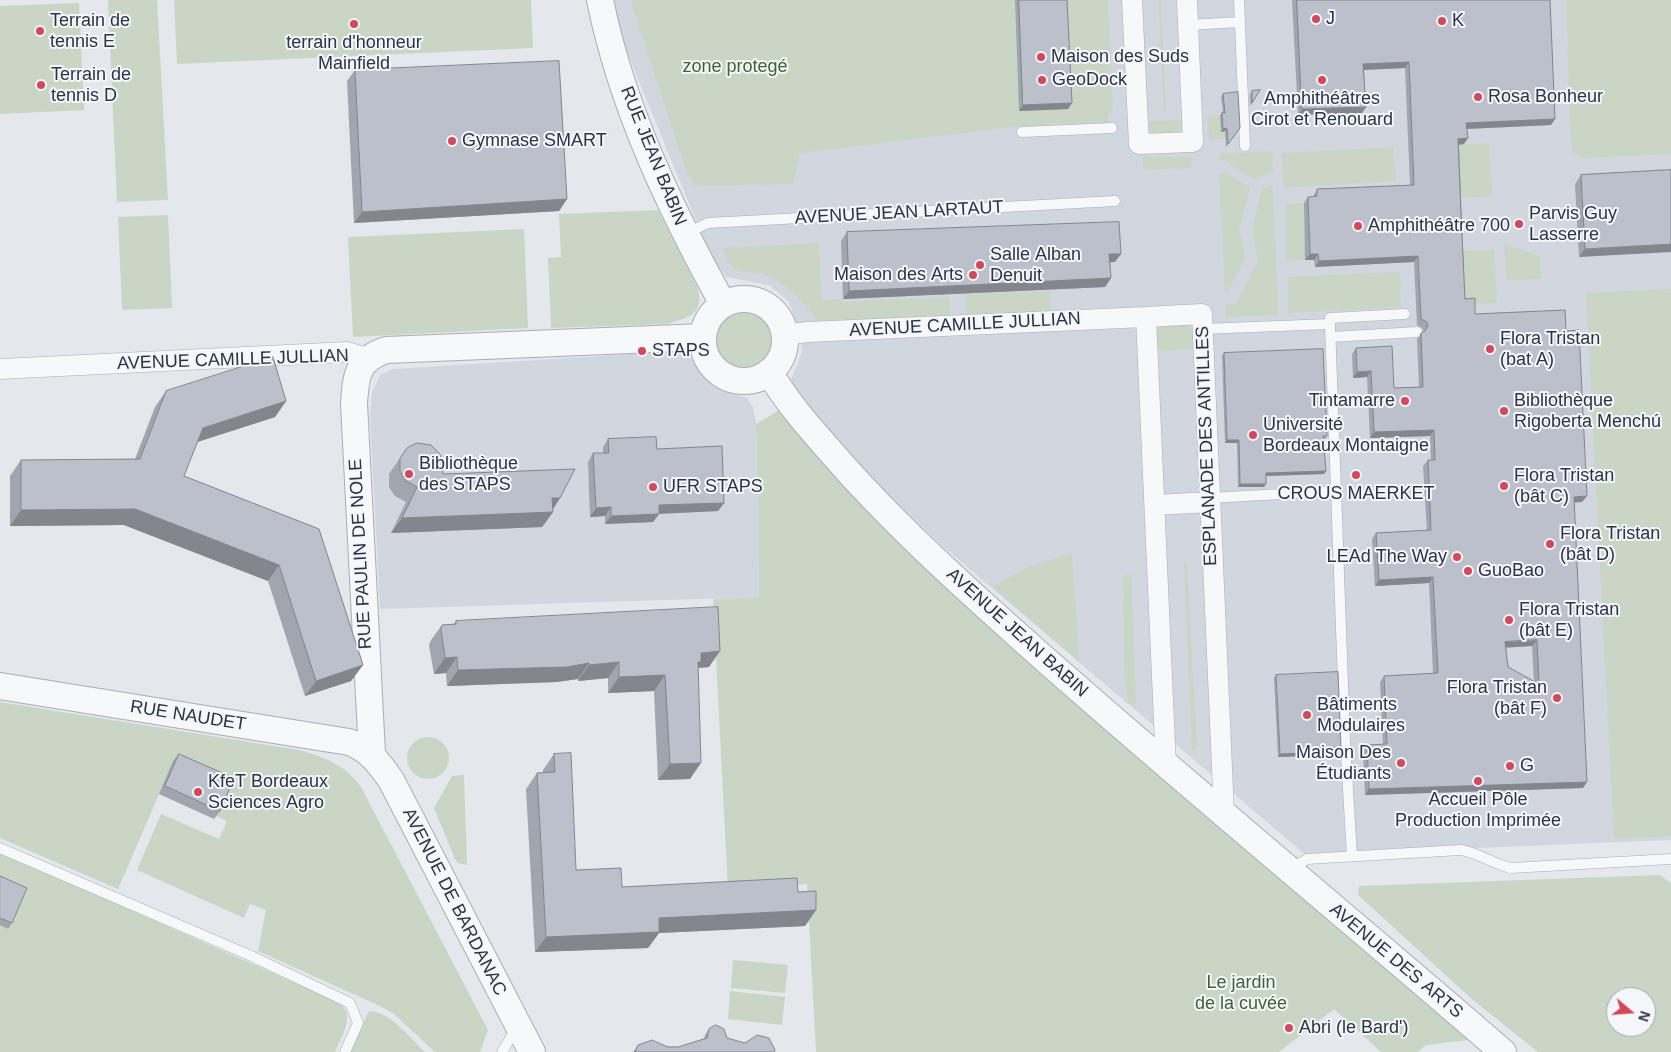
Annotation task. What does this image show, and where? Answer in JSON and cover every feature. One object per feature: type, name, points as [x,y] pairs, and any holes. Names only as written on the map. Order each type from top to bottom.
[{"type":"street","name":"RUE JEAN BABIN","points":[[600,0],[633,114],[684,234],[723,304]]},
{"type":"street","points":[[1132,0],[1139,144],[1193,142],[1187,0]]},
{"type":"street","points":[[749,299],[762,303],[773,311],[781,322],[784,335],[784,349],[778,362],[769,372],[747,381],[735,380],[724,376],[707,360],[703,337],[706,324],[713,313],[723,304],[749,299]]},
{"type":"street","name":"ESPLANADE DES ANTILLES","points":[[1146,317],[1202,314],[1224,813]]},
{"type":"street","points":[[1146,317],[1156,505],[1166,767]]},
{"type":"street","name":"AVENUE CAMILLE JULLIAN","points":[[784,335],[808,332],[1146,317]]},
{"type":"street","name":"AVENUE CAMILLE JULLIAN","points":[[0,369],[347,352],[368,358],[386,350],[703,337]]},
{"type":"street","name":"RUE PAULIN DE NOLE","points":[[368,358],[360,367],[354,403],[372,754]]},
{"type":"street","name":"AVENUE JEAN BABIN","points":[[769,372],[786,401],[868,495],[968,590],[1166,767],[1224,813],[1289,870]]},
{"type":"street","points":[[1156,505],[1210,500]]},
{"type":"street","name":"RUE NAUDET","points":[[0,686],[349,742],[360,746],[372,754]]},
{"type":"street","name":"AVENUE DE BARDANAC","points":[[372,754],[391,780],[532,1052]]},
{"type":"street","name":"AVENUE DES ARTS","points":[[1289,870],[1503,1052]]},
{"type":"lane","points":[[1239,0],[1245,146]]},
{"type":"lane","points":[[1188,25],[1240,22]]},
{"type":"lane","points":[[1022,132],[1112,128]]},
{"type":"lane","name":"AVENUE JEAN LARTAUT","points":[[684,234],[708,223],[1115,201]]},
{"type":"lane","points":[[1352,856],[1345,739],[1330,318],[1405,314]]},
{"type":"lane","points":[[1202,329],[1330,324]]},
{"type":"lane","points":[[1331,337],[1417,332]]},
{"type":"lane","points":[[1210,500],[1337,491]]},
{"type":"lane","points":[[0,848],[248,955],[350,1003],[358,1023],[345,1052]]},
{"type":"lane","points":[[1289,870],[1307,859],[1461,850],[1473,852],[1496,864],[1511,868],[1671,859]]},
{"type":"lane","points":[[502,1052],[518,1026]]},
{"type":"shaded area","name":"Université Bordeaux Montaigne","points":[[611,0],[1671,0],[1671,840],[1306,855],[939,543],[870,476],[799,394],[791,380],[802,352],[800,330],[788,301],[769,285],[726,277],[709,252],[613,18]]},
{"type":"shaded area","points":[[681,351],[688,353],[700,372],[713,386],[747,398],[753,407],[756,424],[759,597],[380,609],[370,416],[372,392],[381,374],[393,369]]},
{"type":"green space","points":[[108,0],[157,0],[168,200],[117,202]]},
{"type":"green space","name":"terrain d'honneur Mainfield","points":[[174,0],[531,0],[533,48],[177,64]]},
{"type":"green space","name":"zone protegé","points":[[632,0],[1015,0],[1020,111],[1063,0],[1108,0],[1113,113],[1108,114],[1108,122],[1020,126],[800,153],[793,184],[695,186],[685,167],[632,5]]},
{"type":"green space","points":[[1158,0],[1161,0],[1166,111],[1164,112]]},
{"type":"green space","points":[[1566,0],[1671,0],[1671,154],[1583,158],[1573,153],[1570,124]]},
{"type":"green space","points":[[79,3],[84,110],[0,114],[0,6]]},
{"type":"green space","points":[[1220,115],[1221,131],[1236,131],[1236,138],[1209,140],[1208,116]]},
{"type":"green space","points":[[1188,120],[1185,131],[1175,137],[1148,134],[1141,121]]},
{"type":"green space","points":[[1489,143],[1492,196],[1460,198],[1458,145]]},
{"type":"green space","points":[[1393,147],[1396,181],[1284,188],[1282,153]]},
{"type":"green space","points":[[1272,151],[1273,172],[1253,179],[1225,160],[1219,160],[1219,154]]},
{"type":"green space","points":[[1143,157],[1191,157],[1192,168],[1143,170]]},
{"type":"green space","points":[[1219,173],[1226,173],[1250,188],[1239,228],[1245,258],[1229,291],[1225,293]]},
{"type":"green space","points":[[1273,185],[1278,315],[1225,317],[1226,304],[1236,304],[1258,261],[1252,229],[1262,189]]},
{"type":"green space","points":[[1304,203],[1305,260],[1286,261],[1285,204]]},
{"type":"green space","points":[[658,210],[698,289],[699,298],[696,311],[687,317],[667,324],[551,328],[548,258],[561,257],[559,214]]},
{"type":"green space","points":[[168,215],[172,308],[124,310],[122,308],[118,217]]},
{"type":"green space","points":[[524,229],[528,328],[353,337],[348,237]]},
{"type":"green space","points":[[819,243],[821,300],[842,299],[844,302],[949,297],[950,316],[815,321],[815,316],[804,303],[776,280],[760,273],[737,270],[728,262],[722,248]]},
{"type":"green space","points":[[1504,244],[1540,256],[1541,279],[1507,280]]},
{"type":"green space","points":[[1494,250],[1497,303],[1465,305],[1463,251]]},
{"type":"green space","points":[[1400,272],[1401,307],[1288,313],[1288,277]]},
{"type":"green space","points":[[1671,289],[1671,836],[1614,839],[1586,293]]},
{"type":"green space","points":[[1050,291],[1051,311],[966,314],[965,294]]},
{"type":"green space","points":[[744,310],[760,315],[768,323],[773,339],[768,355],[760,363],[744,368],[728,363],[720,355],[715,339],[720,323],[728,315]]},
{"type":"green space","points":[[1187,324],[1196,335],[1197,349],[1151,351],[1151,336],[1158,325]]},
{"type":"green space","name":"Le jardin de la cuvée","points":[[781,409],[1468,1040],[1426,1045],[1418,1052],[1381,1052],[1334,1009],[1279,1052],[816,1052],[807,884],[728,890],[713,599],[759,597],[756,424]]},
{"type":"green space","points":[[1072,553],[1079,662],[993,587],[1026,568]]},
{"type":"green space","points":[[1187,563],[1197,749],[1192,750],[1184,564]]},
{"type":"green space","points":[[1123,575],[1131,575],[1136,706],[1129,704],[1125,680]]},
{"type":"green space","points":[[0,702],[299,750],[326,759],[341,767],[361,787],[488,1030],[480,1052],[435,1052],[394,1014],[382,1007],[258,951],[266,910],[250,904],[244,918],[137,870],[161,814],[219,839],[227,821],[216,816],[173,762],[118,889],[0,838]]},
{"type":"green space","points":[[432,737],[440,740],[446,746],[449,758],[446,770],[440,776],[424,779],[416,776],[410,770],[407,754],[410,746],[416,740]]},
{"type":"green space","points":[[464,775],[467,865],[458,863],[455,859],[434,808],[452,776]]},
{"type":"green space","points":[[0,852],[338,1002],[344,1007],[347,1019],[344,1033],[335,1052],[0,1052]]},
{"type":"green space","points":[[1660,875],[1671,883],[1671,1052],[1538,1052],[1473,1000],[1358,895],[1359,886]]},
{"type":"green space","points":[[733,960],[788,965],[785,993],[731,988]]},
{"type":"green space","points":[[730,991],[785,997],[782,1025],[728,1019]]},
{"type":"green space","points":[[369,1011],[377,1012],[392,1021],[407,1033],[425,1052],[350,1052]]},
{"type":"building","name":"Maison des Suds","points":[[1019,0],[1067,0],[1072,103],[1023,105]]},
{"type":"building","points":[[1297,0],[1550,0],[1555,119],[1466,123],[1468,138],[1458,139],[1465,299],[1475,298],[1475,314],[1565,310],[1566,331],[1579,330],[1587,496],[1574,497],[1587,782],[1369,789],[1367,745],[1387,744],[1384,676],[1438,673],[1433,577],[1379,580],[1376,533],[1431,530],[1428,460],[1435,460],[1434,430],[1374,432],[1371,371],[1357,372],[1356,348],[1392,346],[1394,388],[1423,387],[1421,333],[1428,326],[1427,322],[1421,319],[1418,256],[1319,261],[1318,254],[1310,254],[1308,197],[1317,196],[1317,189],[1414,185],[1409,62],[1363,64],[1366,107],[1302,109]],"holes":[[[1537,640],[1539,684],[1508,667],[1505,642]]]},
{"type":"building","name":"Gymnase SMART","points":[[559,61],[567,199],[362,212],[355,70]]},
{"type":"building","points":[[1260,90],[1252,103],[1252,91]]},
{"type":"building","points":[[1238,92],[1240,128],[1228,144],[1227,128],[1223,129],[1222,112],[1225,113],[1223,94]]},
{"type":"building","points":[[1671,170],[1671,244],[1585,249],[1581,175]]},
{"type":"building","name":"Maison des Arts","points":[[1119,222],[1121,254],[1109,254],[1111,278],[849,291],[847,232]]},
{"type":"building","points":[[1323,349],[1327,436],[1323,436],[1326,471],[1266,473],[1266,484],[1240,484],[1239,440],[1227,440],[1224,353]]},
{"type":"building","points":[[273,357],[286,401],[203,428],[184,476],[319,529],[363,665],[316,681],[279,565],[135,509],[21,510],[21,460],[140,459],[166,391]]},
{"type":"building","name":"UFR STAPS","points":[[656,437],[657,449],[722,446],[724,503],[659,505],[659,514],[611,516],[611,507],[596,508],[593,453],[609,453],[608,439]]},
{"type":"building","points":[[417,443],[431,445],[440,454],[443,474],[575,469],[560,498],[552,498],[553,512],[402,518],[417,487],[406,481],[400,471],[400,458],[407,448]]},
{"type":"building","points":[[718,607],[720,651],[701,653],[701,662],[698,662],[701,763],[670,764],[665,675],[619,677],[619,662],[589,665],[589,663],[567,667],[458,670],[457,657],[445,658],[441,629],[442,625],[456,624],[456,621]]},
{"type":"building","name":"Bâtiments Modulaires","points":[[1338,672],[1341,747],[1305,748],[1305,753],[1280,754],[1276,675]]},
{"type":"building","points":[[571,753],[576,870],[621,868],[622,887],[797,878],[798,892],[816,891],[816,910],[659,918],[659,932],[546,937],[537,773],[555,772],[554,754]]},
{"type":"building","name":"KfeT Bordeaux Sciences Agro","points":[[179,754],[234,778],[220,811],[165,786]]},
{"type":"building","points":[[0,876],[27,888],[12,923],[0,918]]},
{"type":"building","points":[[716,1025],[724,1029],[727,1038],[745,1043],[757,1035],[769,1038],[775,1050],[774,1052],[635,1052],[638,1045],[652,1040],[668,1047],[678,1047],[707,1038],[709,1029]]},
{"type":"place","name":"J","points":[[1316,19]]},
{"type":"place","name":"K","points":[[1442,21]]},
{"type":"place","name":"terrain d'honneur Mainfield","points":[[354,24]]},
{"type":"place","name":"Terrain de tennis E","points":[[40,31]]},
{"type":"place","name":"Maison des Suds","points":[[1041,57]]},
{"type":"place","name":"GeoDock","points":[[1042,80]]},
{"type":"place","name":"Amphithéâtres Cirot et Renouard","points":[[1322,80]]},
{"type":"place","name":"Terrain de tennis D","points":[[41,85]]},
{"type":"place","name":"Rosa Bonheur","points":[[1478,97]]},
{"type":"place","name":"Gymnase SMART","points":[[452,141]]},
{"type":"place","name":"Parvis Guy Lasserre","points":[[1519,224]]},
{"type":"place","name":"Amphithéâtre 700","points":[[1358,226]]},
{"type":"place","name":"Salle Alban Denuit","points":[[980,265]]},
{"type":"place","name":"Maison des Arts","points":[[973,275]]},
{"type":"place","name":"Flora Tristan (bat A)","points":[[1490,349]]},
{"type":"place","name":"STAPS","points":[[642,351]]},
{"type":"place","name":"Tintamarre","points":[[1405,401]]},
{"type":"place","name":"Bibliothèque Rigoberta Menchú","points":[[1504,411]]},
{"type":"place","name":"Université Bordeaux Montaigne","points":[[1253,435]]},
{"type":"place","name":"Bibliothèque des STAPS","points":[[409,474]]},
{"type":"place","name":"CROUS MAERKET","points":[[1356,475]]},
{"type":"place","name":"Flora Tristan (bât C)","points":[[1504,486]]},
{"type":"place","name":"UFR STAPS","points":[[653,487]]},
{"type":"place","name":"Flora Tristan (bât D)","points":[[1550,544]]},
{"type":"place","name":"LEAd The Way","points":[[1457,557]]},
{"type":"place","name":"GuoBao","points":[[1468,571]]},
{"type":"place","name":"Flora Tristan (bât E)","points":[[1509,620]]},
{"type":"place","name":"Flora Tristan (bât F)","points":[[1557,698]]},
{"type":"place","name":"Bâtiments Modulaires","points":[[1307,715]]},
{"type":"place","name":"Maison Des Étudiants","points":[[1401,763]]},
{"type":"place","name":"G","points":[[1510,766]]},
{"type":"place","name":"Accueil Pôle Production Imprimée","points":[[1478,781]]},
{"type":"place","name":"KfeT Bordeaux Sciences Agro","points":[[198,792]]},
{"type":"place","name":"Abri (le Bard')","points":[[1289,1028]]}]
